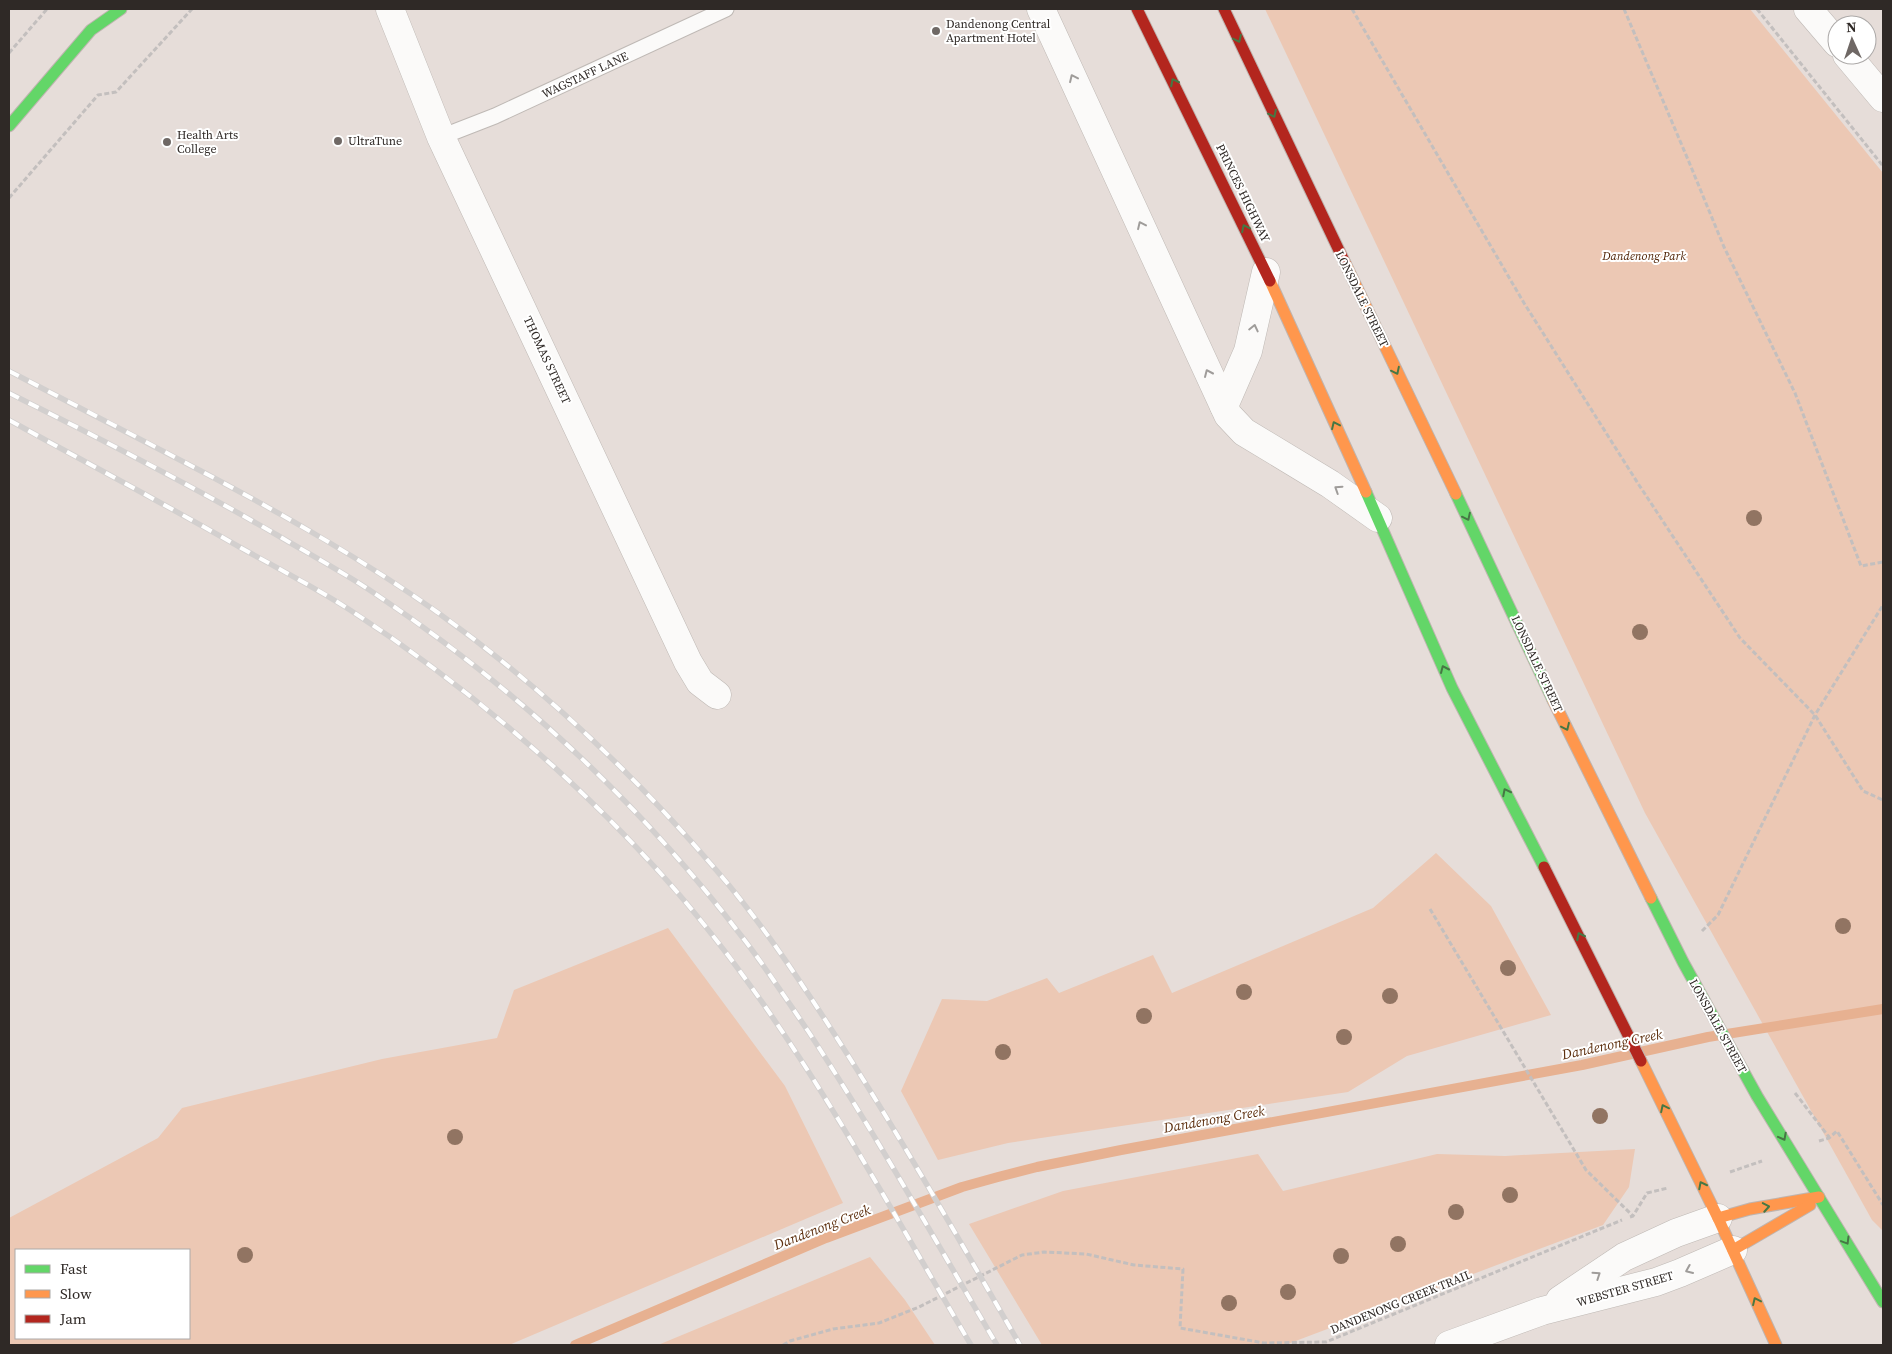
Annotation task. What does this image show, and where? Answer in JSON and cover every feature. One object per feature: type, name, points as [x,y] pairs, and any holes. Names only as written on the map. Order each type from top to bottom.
[{"type":"main road","points":[[92,30],[100,9]]},
{"type":"main road","points":[[9,126],[92,30],[121,9]]},
{"type":"main road","name":"PRINCES HIGHWAY","points":[[1137,9],[1266,272]]},
{"type":"main road","name":"LONSDALE STREET","points":[[1224,9],[1532,653],[1566,729],[1683,962],[1757,1096],[1883,1302]]},
{"type":"main road","points":[[1266,272],[1378,518],[1452,688],[1602,980],[1734,1250],[1776,1345]]},
{"type":"main road","points":[[1718,1218],[1750,1209],[1820,1198]]},
{"type":"main road","points":[[1734,1250],[1820,1198]]},
{"type":"street","points":[[1041,9],[1230,419],[1244,432],[1343,492],[1378,518]]},
{"type":"street","points":[[1808,9],[1827,31]]},
{"type":"street","name":"THOMAS STREET","points":[[389,11],[441,137],[688,662],[700,682],[717,695]]},
{"type":"street","points":[[1855,65],[1883,98]]},
{"type":"street","points":[[1224,406],[1248,351],[1266,272]]},
{"type":"street","name":"WEBSTER STREET","points":[[1542,1312],[1624,1257],[1718,1218]]},
{"type":"street","name":"WEBSTER STREET","points":[[1449,1345],[1542,1312],[1656,1282],[1734,1250]]},
{"type":"lane","name":"WAGSTAFF LANE","points":[[441,137],[495,116],[726,9]]},
{"type":"path","points":[[9,53],[46,9]]},
{"type":"path","points":[[9,198],[98,95],[116,92],[192,9]]},
{"type":"path","points":[[1352,9],[1524,303],[1740,638],[1815,715],[1863,791],[1883,800]]},
{"type":"path","points":[[1624,9],[1724,248],[1795,392],[1861,566],[1883,562]]},
{"type":"path","points":[[1757,9],[1883,166]]},
{"type":"path","points":[[1704,937],[1702,931],[1718,914],[1815,715],[1883,605]]},
{"type":"path","points":[[1430,909],[1586,1170]]},
{"type":"path","points":[[1790,1086],[1829,1138],[1837,1132],[1883,1205]]},
{"type":"path","name":"DANDENONG CREEK TRAIL","points":[[783,1345],[790,1341],[834,1329],[879,1323],[919,1307],[1022,1255],[1044,1252],[1086,1254],[1134,1265],[1183,1269],[1180,1328],[1264,1343],[1326,1342],[1633,1216],[1647,1193],[1722,1174],[1829,1138]]},
{"type":"green space","name":"Dandenong Park","points":[[1265,9],[1750,9],[1883,173],[1883,1231],[1872,1220],[1645,813]]},
{"type":"green space","points":[[1436,853],[1491,906],[1551,1015],[1407,1056],[1348,1092],[1008,1143],[938,1160],[901,1091],[942,999],[987,1001],[1047,978],[1059,993],[1153,955],[1172,993],[1373,908]]},
{"type":"green space","points":[[668,928],[785,1086],[843,1203],[509,1345],[9,1345],[9,1218],[158,1138],[182,1108],[382,1059],[497,1038],[514,990]]},
{"type":"green space","points":[[1635,1149],[1629,1187],[1603,1225],[1285,1345],[1042,1345],[969,1224],[1063,1191],[1258,1154],[1283,1191],[1437,1154],[1505,1156]]},
{"type":"green space","points":[[870,1257],[905,1300],[935,1345],[658,1345]]},
{"type":"waterway","name":"Dandenong Creek","points":[[575,1345],[826,1238],[962,1187],[998,1177],[1121,1150],[1582,1065],[1708,1037],[1883,1009]]},
{"type":"railway","points":[[9,371],[262,504],[409,592],[513,670],[585,733],[653,800],[685,835],[717,871],[764,931],[835,1035],[883,1111],[1020,1345]]},
{"type":"railway","points":[[9,393],[211,498],[362,585],[426,629],[477,668],[573,750],[662,840],[703,888],[760,961],[808,1031],[857,1108],[997,1345]]},
{"type":"railway","points":[[9,420],[156,500],[350,610],[393,639],[475,700],[554,767],[591,802],[663,876],[708,930],[750,986],[790,1044],[865,1163],[971,1345]]},
{"type":"traffic: fast","points":[[9,126],[91,30],[121,9]]},
{"type":"traffic: fast","points":[[1366,492],[1452,688],[1544,867]]},
{"type":"traffic: fast","points":[[1456,494],[1553,700]]},
{"type":"traffic: fast","points":[[1651,898],[1683,962],[1757,1096],[1883,1302]]},
{"type":"traffic: slow","points":[[1345,263],[1456,494]]},
{"type":"traffic: slow","points":[[1270,281],[1366,492]]},
{"type":"traffic: slow","points":[[1553,700],[1651,898]]},
{"type":"traffic: slow","points":[[1641,1061],[1718,1218],[1776,1345]]},
{"type":"traffic: slow","points":[[1718,1218],[1750,1209],[1819,1197]]},
{"type":"traffic: slow","points":[[1733,1250],[1810,1205]]},
{"type":"traffic: jam","points":[[1137,9],[1270,281]]},
{"type":"traffic: jam","points":[[1224,9],[1345,263]]},
{"type":"traffic: jam","points":[[1544,867],[1641,1061]]},
{"type":"place","name":"Dandenong Central Apartment Hotel","points":[[936,31]]},
{"type":"place","name":"UltraTune","points":[[338,141]]},
{"type":"place","name":"Health Arts College","points":[[167,142]]}]
